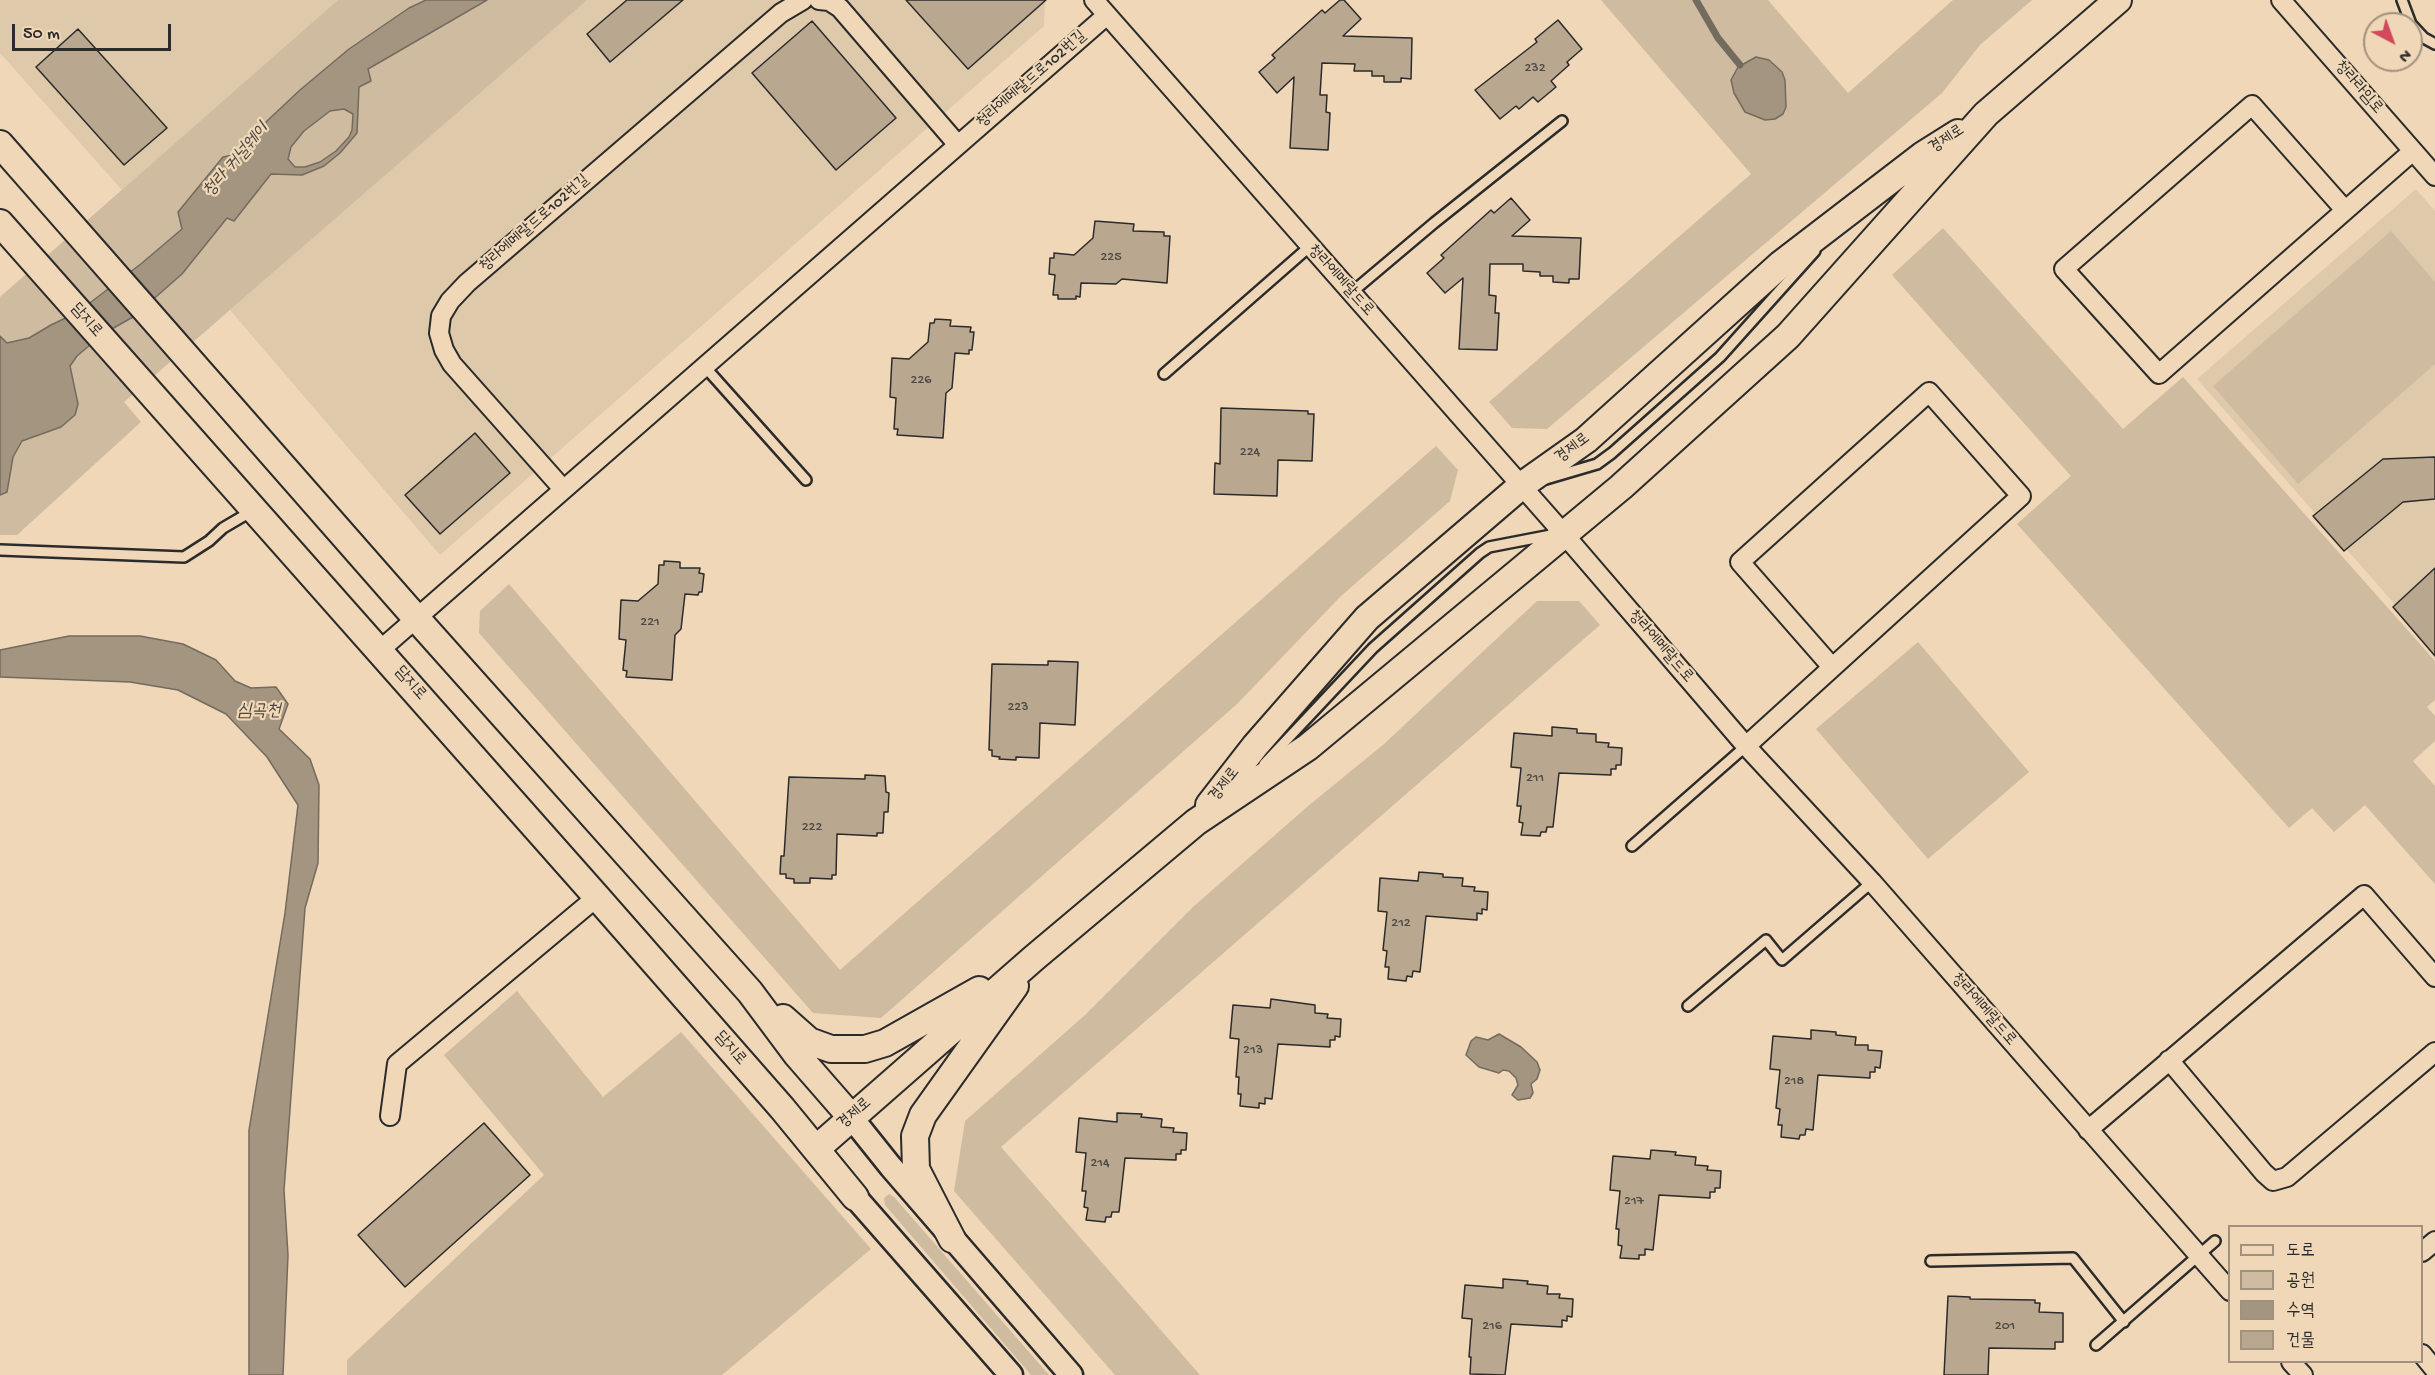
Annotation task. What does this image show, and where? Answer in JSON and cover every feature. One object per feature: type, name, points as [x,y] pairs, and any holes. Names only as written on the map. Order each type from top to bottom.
[{"type":"main road","name":"경제로","points":[[816,1149],[1034,958],[1196,822],[1308,747],[1619,488],[1788,336],[1986,114],[2118,0]]},
{"type":"main road","name":"경제로","points":[[1196,822],[1255,746],[1367,618],[1521,486],[1586,440],[1781,264],[1923,155],[1986,114]]},
{"type":"main road","points":[[0,144],[416,618],[750,992],[797,1055],[851,1117]]},
{"type":"main road","name":"담지로","points":[[0,223],[597,897],[855,1197]]},
{"type":"main road","points":[[750,992],[809,1041],[831,1049],[865,1050],[927,1022],[1034,958]]},
{"type":"main road","points":[[952,1239],[916,1169],[915,1136],[923,1115],[989,1025],[1034,958]]},
{"type":"street","name":"청라에메랄드로102번길","points":[[562,489],[452,364],[444,350],[439,333],[441,316],[450,301],[467,283],[781,13],[803,0]]},
{"type":"street","points":[[819,0],[840,8],[957,145]]},
{"type":"street","name":"청라에메랄드로","points":[[1094,0],[1563,533],[1746,746],[1872,882],[2228,1290]]},
{"type":"street","name":"청라라임로","points":[[2281,0],[2435,176]]},
{"type":"street","name":"청라에메랄드로102번길","points":[[380,650],[1107,15]]},
{"type":"street","points":[[2345,210],[2252,105],[2064,269],[2159,374],[2414,151]]},
{"type":"street","points":[[1746,746],[2021,496],[1929,392],[1740,562],[1832,667]]},
{"type":"street","points":[[2088,1130],[2364,895],[2435,977]]},
{"type":"street","points":[[390,1116],[397,1064],[597,897]]},
{"type":"street","points":[[2169,1060],[2264,1173],[2274,1180],[2287,1177],[2435,1052]]},
{"type":"street","points":[[851,1117],[952,1239],[1071,1375]]},
{"type":"street","points":[[855,1197],[1011,1375]]},
{"type":"street","points":[[2423,1250],[2435,1241]]},
{"type":"street","points":[[2423,1356],[2435,1370]]},
{"type":"street","points":[[2292,1363],[2303,1375]]},
{"type":"lane","points":[[2402,0],[2411,24],[2424,38],[2435,44]]},
{"type":"lane","points":[[1351,293],[1434,223],[1562,121]]},
{"type":"lane","points":[[1164,374],[1310,247]]},
{"type":"lane","points":[[705,367],[806,480]]},
{"type":"lane","points":[[0,550],[184,557],[209,541],[223,528],[254,510]]},
{"type":"lane","points":[[1232,798],[1373,648],[1480,553],[1489,547],[1563,533]]},
{"type":"lane","points":[[1632,846],[1746,746]]},
{"type":"lane","points":[[1688,1006],[1766,940],[1782,960],[1872,882]]},
{"type":"lane","points":[[2096,1345],[2215,1241]]},
{"type":"lane","points":[[1931,1261],[2073,1258],[2124,1322]]},
{"type":"shaded area","points":[[0,0],[339,0],[122,190],[0,53]]},
{"type":"shaded area","points":[[585,0],[1045,0],[1044,26],[440,555],[230,310]]},
{"type":"shaded area","points":[[2416,189],[2435,211],[2435,650],[2197,379]]},
{"type":"green space","points":[[338,0],[587,0],[124,402],[141,422],[17,535],[0,535],[0,297]]},
{"type":"green space","points":[[1601,0],[1768,0],[1848,93],[1953,0],[2032,0],[1980,45],[1942,93],[1547,429],[1512,428],[1489,402],[1751,174]]},
{"type":"green space","points":[[1943,228],[2123,429],[2183,377],[2435,661],[2435,700],[2427,707],[2435,716],[2435,741],[2413,761],[2435,786],[2435,884],[2365,805],[2334,832],[2312,808],[2289,828],[2017,524],[2071,476],[1892,275]]},
{"type":"green space","points":[[2391,231],[2435,282],[2435,364],[2298,484],[2213,386]]},
{"type":"green space","points":[[1436,446],[1458,470],[1450,501],[1341,596],[1237,704],[881,1018],[813,1013],[479,633],[480,611],[509,584],[840,970]]},
{"type":"green space","points":[[1537,601],[1579,601],[1600,625],[1001,1147],[1200,1375],[1115,1375],[954,1191],[965,1121],[1085,1015],[1193,907],[1307,807],[1384,744]]},
{"type":"green space","points":[[1918,642],[2029,772],[1928,859],[1816,729]]},
{"type":"green space","points":[[517,991],[603,1097],[681,1032],[871,1249],[722,1375],[347,1375],[347,1360],[544,1175],[444,1055]]},
{"type":"green space","points":[[889,1194],[1049,1375],[1031,1375],[885,1205],[884,1198]]},
{"type":"water","name":"청라 커널웨이","points":[[426,0],[487,0],[368,69],[371,81],[359,87],[357,133],[340,153],[324,166],[302,175],[271,174],[234,221],[227,218],[182,274],[133,317],[103,334],[77,356],[70,366],[78,404],[75,415],[61,427],[22,441],[13,457],[7,492],[0,495],[0,336],[7,343],[29,338],[78,312],[142,263],[182,229],[178,212],[223,157],[244,153],[267,121],[300,90],[349,49],[409,8]],"holes":[[[344,109],[353,114],[349,137],[336,151],[320,162],[305,167],[295,167],[288,159],[291,147],[304,131],[330,111]]]},
{"type":"water","points":[[1756,57],[1769,60],[1782,72],[1785,80],[1786,107],[1783,114],[1775,119],[1765,120],[1745,112],[1734,93],[1731,80],[1738,67]]},
{"type":"water","name":"심곡천","points":[[69,636],[140,636],[183,644],[216,660],[235,681],[251,688],[276,687],[288,704],[279,729],[310,759],[319,785],[318,863],[305,908],[284,1190],[288,1255],[283,1375],[249,1375],[249,1130],[285,913],[298,805],[267,757],[226,714],[178,690],[130,682],[0,677],[0,650]]},
{"type":"water","points":[[1499,1034],[1521,1047],[1537,1062],[1540,1070],[1537,1079],[1531,1084],[1533,1093],[1530,1098],[1518,1100],[1512,1095],[1518,1085],[1516,1078],[1509,1071],[1503,1070],[1499,1073],[1479,1067],[1466,1055],[1471,1041],[1476,1037],[1488,1040]]},
{"type":"building","points":[[627,0],[683,0],[610,62],[587,34]]},
{"type":"building","points":[[906,0],[1046,0],[968,69]]},
{"type":"building","points":[[1340,0],[1344,0],[1361,19],[1343,36],[1412,38],[1411,79],[1401,78],[1401,82],[1384,82],[1384,76],[1372,76],[1372,71],[1354,71],[1355,64],[1322,63],[1320,95],[1327,95],[1326,112],[1330,113],[1328,150],[1290,148],[1294,77],[1277,93],[1259,72],[1275,58],[1272,55],[1322,10],[1325,13]]},
{"type":"building","points":[[1558,20],[1582,49],[1551,81],[1556,87],[1538,102],[1533,97],[1519,109],[1516,106],[1500,119],[1475,90],[1537,42],[1535,39]]},
{"type":"building","points":[[812,21],[896,118],[836,170],[752,73]]},
{"type":"building","points":[[78,29],[167,128],[124,165],[36,67]]},
{"type":"building","points":[[1511,198],[1530,220],[1512,236],[1581,238],[1579,279],[1569,279],[1569,283],[1553,282],[1553,276],[1540,276],[1540,272],[1523,271],[1523,264],[1490,264],[1489,295],[1496,296],[1495,313],[1499,313],[1497,350],[1459,349],[1463,278],[1445,293],[1427,273],[1444,258],[1441,255],[1491,210],[1494,213]]},
{"type":"building","points":[[1095,221],[1134,224],[1133,231],[1164,232],[1164,236],[1170,236],[1167,283],[1122,279],[1116,284],[1081,283],[1080,297],[1076,296],[1076,299],[1058,299],[1058,295],[1053,295],[1055,275],[1049,274],[1050,258],[1054,258],[1054,253],[1074,255],[1093,238]]},
{"type":"building","points":[[935,319],[951,320],[950,326],[971,327],[970,332],[974,332],[972,350],[969,350],[969,354],[955,353],[952,388],[946,393],[943,438],[897,435],[898,429],[894,429],[896,398],[890,397],[892,358],[909,359],[928,342],[930,323],[934,323]]},
{"type":"building","points":[[1221,408],[1308,411],[1308,414],[1314,414],[1312,461],[1278,460],[1277,496],[1214,494],[1215,463],[1220,464]]},
{"type":"building","points":[[475,433],[510,473],[440,534],[405,495]]},
{"type":"building","points":[[2435,457],[2435,499],[2403,502],[2344,551],[2313,516],[2383,459]]},
{"type":"building","points":[[664,561],[680,562],[680,568],[700,568],[699,573],[704,574],[702,592],[698,595],[685,594],[681,629],[675,635],[672,680],[626,677],[627,671],[623,670],[626,640],[619,639],[621,600],[638,601],[658,584],[659,565],[664,565]]},
{"type":"building","points":[[2435,568],[2435,656],[2393,607]]},
{"type":"building","points":[[1048,661],[1078,662],[1075,725],[1040,723],[1039,758],[1016,757],[1016,760],[999,759],[1000,757],[992,756],[992,750],[989,750],[992,664],[1048,665]]},
{"type":"building","points":[[1552,727],[1577,729],[1577,733],[1596,734],[1596,742],[1609,743],[1608,747],[1622,748],[1621,765],[1616,765],[1616,769],[1611,769],[1611,775],[1559,773],[1553,827],[1547,827],[1546,832],[1541,832],[1540,836],[1521,835],[1523,823],[1519,822],[1521,806],[1517,806],[1521,768],[1511,767],[1514,733],[1552,736]]},
{"type":"building","points":[[865,775],[885,776],[886,792],[889,793],[888,812],[884,812],[883,833],[877,833],[877,836],[837,834],[836,875],[832,875],[832,879],[810,878],[810,883],[794,883],[794,879],[786,878],[786,874],[780,874],[781,856],[784,856],[789,777],[865,779]]},
{"type":"building","points":[[1419,872],[1463,878],[1462,886],[1475,887],[1474,891],[1488,892],[1487,910],[1482,909],[1482,914],[1477,913],[1477,920],[1426,916],[1420,972],[1413,971],[1412,977],[1407,976],[1406,981],[1388,979],[1389,967],[1385,967],[1387,951],[1383,950],[1387,912],[1378,911],[1380,878],[1418,881]]},
{"type":"building","points":[[1271,999],[1315,1005],[1315,1013],[1328,1014],[1327,1018],[1341,1019],[1340,1037],[1335,1036],[1335,1040],[1330,1040],[1330,1047],[1278,1044],[1272,1099],[1265,1098],[1265,1104],[1259,1103],[1259,1108],[1240,1106],[1239,1077],[1236,1077],[1239,1039],[1230,1038],[1233,1005],[1270,1008]]},
{"type":"building","points":[[1811,1030],[1836,1032],[1836,1035],[1856,1037],[1855,1045],[1868,1045],[1868,1050],[1882,1051],[1880,1068],[1875,1067],[1875,1072],[1870,1072],[1870,1078],[1818,1075],[1813,1130],[1806,1129],[1805,1135],[1800,1135],[1799,1139],[1781,1137],[1782,1125],[1778,1125],[1780,1109],[1776,1108],[1780,1070],[1770,1069],[1773,1036],[1811,1039]]},
{"type":"building","points":[[1117,1113],[1142,1114],[1141,1117],[1162,1119],[1161,1127],[1174,1128],[1173,1132],[1187,1133],[1186,1150],[1181,1150],[1181,1154],[1176,1154],[1176,1160],[1125,1158],[1119,1212],[1112,1212],[1111,1217],[1106,1217],[1105,1222],[1086,1220],[1088,1208],[1084,1207],[1086,1191],[1082,1191],[1086,1153],[1076,1152],[1079,1118],[1117,1122]]},
{"type":"building","points":[[484,1123],[530,1175],[405,1287],[358,1235]]},
{"type":"building","points":[[1651,1150],[1676,1152],[1675,1155],[1696,1157],[1695,1165],[1708,1166],[1707,1170],[1721,1171],[1720,1188],[1715,1188],[1715,1192],[1710,1192],[1710,1198],[1659,1195],[1653,1250],[1645,1249],[1645,1255],[1639,1255],[1639,1259],[1620,1258],[1622,1246],[1618,1245],[1619,1229],[1616,1229],[1620,1191],[1610,1190],[1613,1156],[1650,1159]]},
{"type":"building","points":[[1503,1279],[1528,1281],[1527,1284],[1548,1286],[1547,1294],[1560,1294],[1559,1298],[1573,1299],[1572,1317],[1567,1316],[1567,1321],[1562,1320],[1562,1327],[1511,1324],[1505,1375],[1470,1374],[1472,1319],[1462,1318],[1465,1285],[1503,1288]]},
{"type":"building","points":[[1948,1296],[1970,1297],[1970,1299],[2035,1300],[2035,1303],[2040,1303],[2039,1312],[2063,1313],[2063,1342],[2055,1342],[2055,1349],[1989,1348],[1988,1375],[1944,1375]]},
{"type":"waterway","points":[[1696,0],[1718,38],[1740,65]]}]
